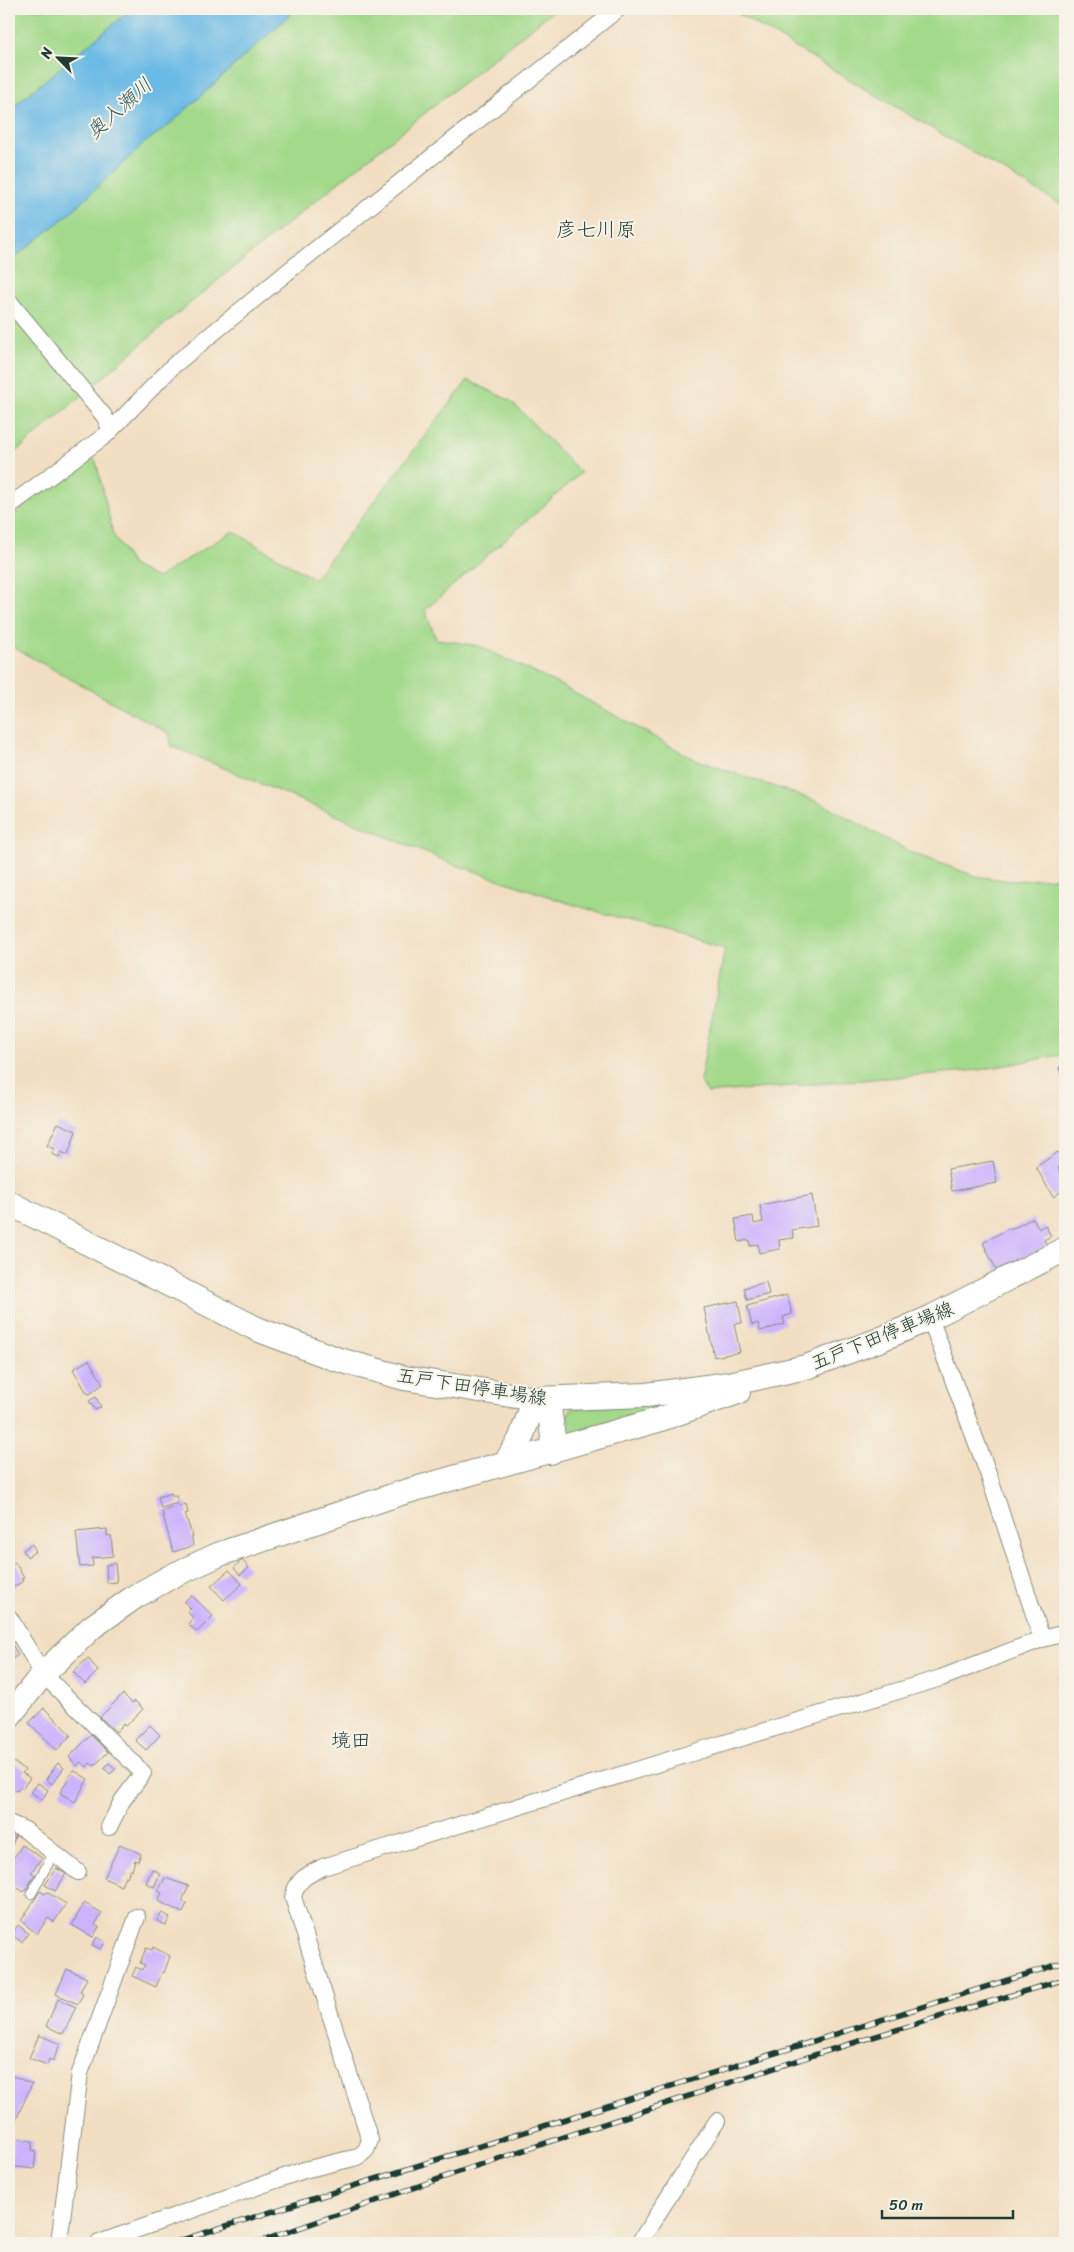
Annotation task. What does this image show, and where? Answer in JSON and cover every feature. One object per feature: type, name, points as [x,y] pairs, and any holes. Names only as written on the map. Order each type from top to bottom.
[{"type":"main road","name":"五戸下田停車場線","points":[[9,1203],[257,1329],[336,1359],[404,1378],[541,1399],[646,1395],[729,1384],[806,1367],[879,1340],[930,1318],[1065,1249]]},
{"type":"main road","points":[[9,1716],[43,1674],[92,1627],[136,1596],[180,1572],[238,1548],[402,1493],[506,1462],[551,1452],[732,1396],[765,1376]]},
{"type":"main road","points":[[541,1399],[553,1437],[551,1452]]},
{"type":"main road","points":[[506,1462],[520,1440],[541,1399]]},
{"type":"street","points":[[9,506],[254,299],[618,9]]},
{"type":"street","points":[[9,301],[108,423]]},
{"type":"street","points":[[930,1318],[988,1473],[1042,1639]]},
{"type":"street","points":[[9,1617],[43,1674],[143,1773],[122,1801],[109,1827]]},
{"type":"street","points":[[99,2243],[304,2170],[358,2157],[366,2150],[370,2140],[293,1897],[296,1887],[302,1878],[323,1867],[941,1678],[1042,1639],[1065,1633]]},
{"type":"street","points":[[9,1822],[25,1830],[78,1872]]},
{"type":"street","points":[[58,2243],[80,2073],[121,1966],[137,1917]]},
{"type":"street","points":[[639,2243],[717,2121]]},
{"type":"lane","points":[[31,1894],[54,1854]]},
{"type":"green space","points":[[9,9],[132,9],[9,110]]},
{"type":"green space","points":[[296,9],[555,9],[172,318],[9,458],[9,262],[70,213],[144,143],[169,125]]},
{"type":"green space","points":[[730,9],[1065,9],[1065,207]]},
{"type":"green space","points":[[468,380],[511,401],[581,473],[425,610],[436,639],[479,646],[558,684],[696,760],[819,802],[912,853],[975,876],[1011,881],[1065,877],[1065,1054],[980,1070],[708,1093],[700,1081],[725,948],[571,904],[450,863],[171,746],[170,734],[9,645],[9,522],[17,512],[90,455],[96,461],[113,534],[132,565],[157,578],[233,531],[314,579]]},
{"type":"green space","points":[[656,1405],[656,1414],[573,1438],[567,1432],[567,1415],[572,1408]]},
{"type":"water","name":"奥入瀬川","points":[[132,9],[296,9],[169,125],[144,143],[70,213],[9,262],[9,110]]},
{"type":"building","points":[[1065,1066],[1065,1086],[1059,1068]]},
{"type":"building","points":[[58,1123],[76,1131],[68,1155],[61,1152],[59,1157],[52,1154],[55,1149],[47,1146]]},
{"type":"building","points":[[1058,1152],[1065,1163],[1058,1168],[1065,1179],[1065,1189],[1053,1197],[1036,1167]]},
{"type":"building","points":[[993,1161],[997,1183],[952,1191],[948,1169]]},
{"type":"building","points":[[812,1195],[817,1226],[792,1230],[794,1238],[779,1240],[780,1249],[759,1253],[758,1244],[750,1246],[749,1240],[739,1242],[735,1219],[753,1216],[754,1224],[763,1222],[760,1205]]},
{"type":"building","points":[[1033,1218],[1039,1229],[1045,1225],[1051,1236],[1044,1240],[1047,1245],[997,1271],[983,1243],[1009,1228],[1010,1230]]},
{"type":"building","points":[[766,1282],[769,1294],[747,1300],[744,1288]]},
{"type":"building","points":[[787,1295],[792,1314],[783,1317],[785,1324],[760,1331],[758,1323],[752,1325],[747,1306]]},
{"type":"building","points":[[738,1301],[742,1323],[734,1324],[740,1352],[714,1357],[704,1308]]},
{"type":"building","points":[[89,1360],[103,1384],[90,1394],[87,1393],[73,1369]]},
{"type":"building","points":[[96,1397],[101,1407],[95,1410],[89,1401]]},
{"type":"building","points":[[172,1493],[172,1496],[176,1495],[178,1503],[161,1508],[158,1497]]},
{"type":"building","points":[[186,1504],[188,1513],[185,1514],[193,1546],[173,1552],[162,1511]]},
{"type":"building","points":[[107,1529],[107,1536],[111,1535],[113,1556],[92,1558],[93,1566],[80,1567],[76,1532]]},
{"type":"building","points":[[32,1544],[36,1551],[27,1557],[23,1550]]},
{"type":"building","points":[[242,1560],[249,1568],[240,1575],[234,1568]]},
{"type":"building","points":[[11,1561],[12,1564],[15,1562],[24,1578],[21,1579],[23,1581],[9,1590],[9,1563]]},
{"type":"building","points":[[115,1563],[117,1582],[107,1583],[106,1565]]},
{"type":"building","points":[[229,1570],[242,1584],[224,1600],[211,1586]]},
{"type":"building","points":[[191,1595],[213,1616],[197,1632],[188,1624],[193,1618],[188,1612],[191,1609],[184,1602]]},
{"type":"building","points":[[9,1639],[18,1655],[9,1661]]},
{"type":"building","points":[[88,1658],[98,1671],[85,1684],[73,1672]]},
{"type":"building","points":[[123,1694],[132,1703],[135,1701],[143,1709],[126,1726],[124,1724],[116,1732],[100,1717]]},
{"type":"building","points":[[44,1708],[71,1735],[57,1750],[29,1723]]},
{"type":"building","points":[[150,1725],[160,1735],[146,1750],[135,1740]]},
{"type":"building","points":[[91,1735],[108,1752],[94,1766],[90,1763],[87,1767],[81,1762],[77,1766],[69,1757]]},
{"type":"building","points":[[9,1759],[25,1770],[22,1773],[30,1778],[22,1789],[20,1787],[17,1791],[9,1786]]},
{"type":"building","points":[[58,1763],[64,1768],[52,1784],[46,1779]]},
{"type":"building","points":[[109,1763],[116,1769],[110,1774],[104,1768]]},
{"type":"building","points":[[73,1770],[88,1779],[75,1802],[60,1793]]},
{"type":"building","points":[[38,1783],[48,1790],[42,1800],[31,1792]]},
{"type":"building","points":[[9,1831],[16,1835],[9,1852]]},
{"type":"building","points":[[120,1844],[141,1854],[138,1861],[135,1860],[132,1871],[130,1870],[127,1877],[125,1876],[121,1886],[104,1878]]},
{"type":"building","points":[[22,1845],[42,1858],[31,1872],[35,1875],[24,1892],[10,1883],[13,1880],[9,1878],[9,1865]]},
{"type":"building","points":[[56,1868],[66,1874],[55,1891],[45,1885]]},
{"type":"building","points":[[152,1869],[160,1873],[154,1887],[146,1883]]},
{"type":"building","points":[[165,1878],[189,1886],[182,1901],[187,1903],[183,1913],[158,1901],[162,1893],[158,1891]]},
{"type":"building","points":[[40,1891],[45,1894],[47,1892],[66,1904],[54,1922],[48,1918],[37,1934],[21,1921]]},
{"type":"building","points":[[84,1903],[102,1913],[95,1925],[99,1927],[93,1937],[72,1925]]},
{"type":"building","points":[[161,1913],[170,1917],[166,1925],[157,1921]]},
{"type":"building","points":[[18,1925],[28,1933],[22,1942],[11,1935]]},
{"type":"building","points":[[97,1937],[105,1942],[101,1949],[92,1945]]},
{"type":"building","points":[[153,1947],[170,1956],[164,1973],[162,1972],[156,1987],[132,1976],[136,1967],[142,1970],[145,1965],[140,1963],[146,1948],[152,1950]]},
{"type":"building","points":[[67,1969],[87,1978],[80,1992],[83,1994],[78,2004],[56,1994]]},
{"type":"building","points":[[58,1999],[76,2007],[63,2034],[46,2026]]},
{"type":"building","points":[[39,2035],[60,2044],[53,2061],[49,2059],[47,2065],[29,2058]]},
{"type":"building","points":[[13,2076],[32,2084],[16,2120],[9,2116],[9,2085]]},
{"type":"building","points":[[14,2138],[33,2141],[32,2150],[36,2151],[34,2169],[10,2166]]},
{"type":"railway","points":[[172,2243],[1065,1962]]},
{"type":"railway","points":[[256,2243],[473,2167],[820,2053],[1065,1979]]},
{"type":"district","name":"彦七川原","points":[[596,229]]},
{"type":"district","name":"境田","points":[[351,1740]]}]
